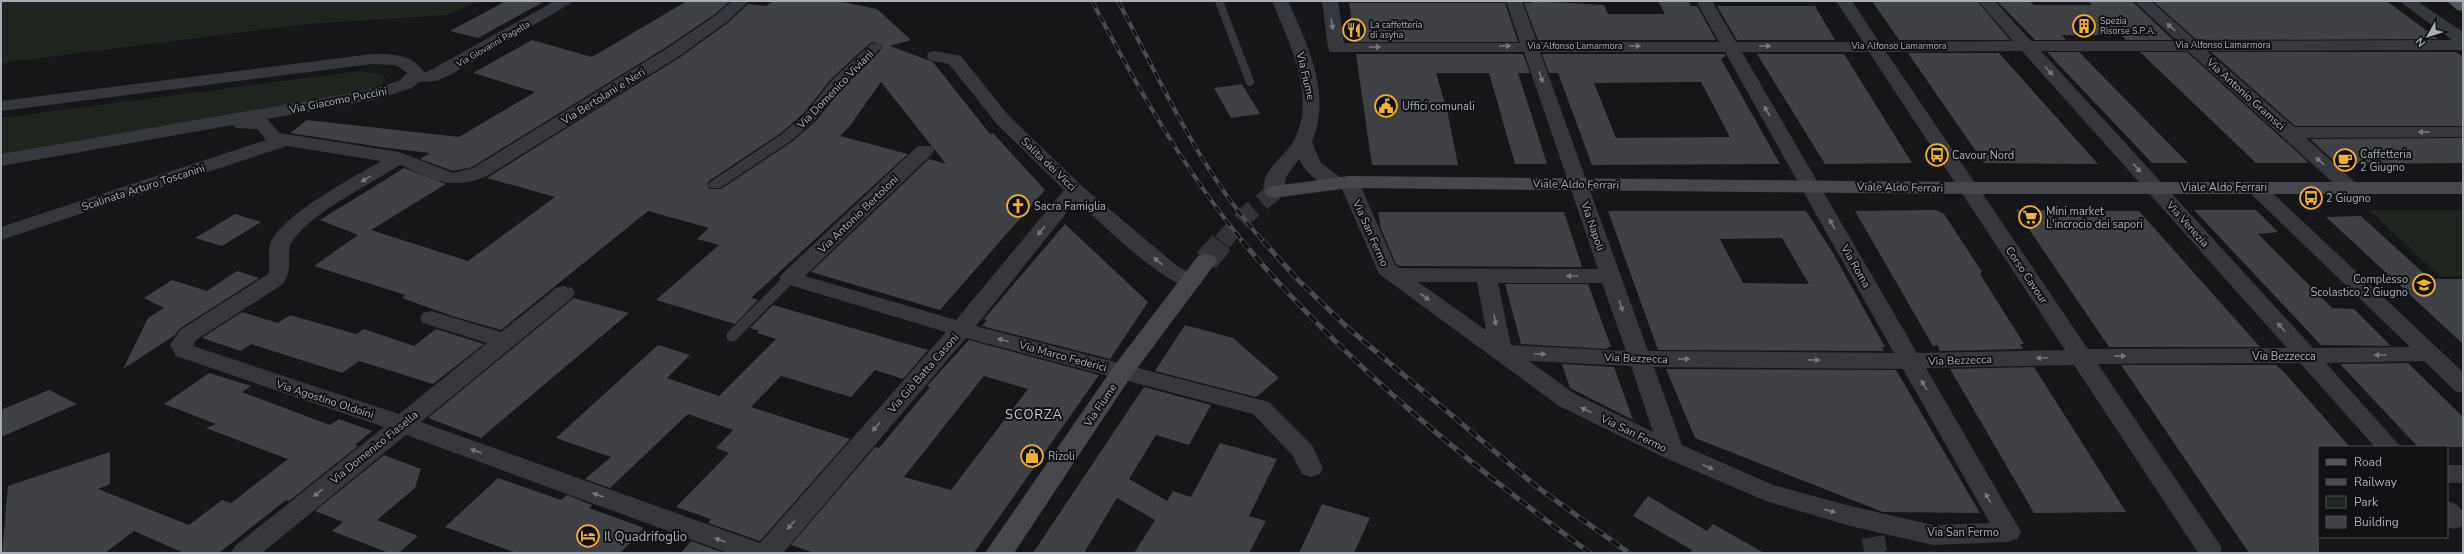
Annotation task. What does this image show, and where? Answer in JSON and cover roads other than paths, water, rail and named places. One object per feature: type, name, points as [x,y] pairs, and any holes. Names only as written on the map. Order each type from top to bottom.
[{"type":"main road","points":[[2455,1],[2463,6]]},
{"type":"main road","name":"Viale Aldo Ferrari","points":[[1274,192],[1343,182],[1969,188],[2463,188]]},
{"type":"main road","name":"Via Fiume","points":[[999,553],[1122,372],[1206,261]]},
{"type":"street","name":"Via Giovanni Pagella","points":[[415,77],[430,77],[446,70],[566,1]]},
{"type":"street","name":"Via Bertolani e Neri","points":[[459,179],[480,172],[568,119],[675,51],[722,18],[741,1]]},
{"type":"street","name":"Via Fiume","points":[[1274,192],[1273,182],[1280,169],[1303,142],[1313,104],[1302,53],[1280,1]]},
{"type":"street","name":"Via Alfonso Lamarmora","points":[[1330,1],[1336,48],[1530,46],[2463,46]]},
{"type":"street","name":"Via Napoli","points":[[1514,1],[1672,451]]},
{"type":"street","name":"Via Roma","points":[[1704,1],[2008,532]]},
{"type":"street","name":"Corso Cavour","points":[[1844,1],[2209,548]]},
{"type":"street","name":"Via Venezia","points":[[1986,1],[2389,446]]},
{"type":"street","name":"Via Antonio Gramsci","points":[[2142,1],[2349,187]]},
{"type":"street","points":[[2407,1],[2463,40]]},
{"type":"street","name":"Via Domenico Viviani","points":[[715,184],[787,137],[809,118],[838,82],[875,47]]},
{"type":"street","name":"Salita dei Vicci","points":[[935,56],[955,60],[1004,120],[1075,190],[1170,271],[1191,282]]},
{"type":"street","points":[[1,106],[372,59],[403,62],[414,69],[415,77]]},
{"type":"street","name":"Via Giacomo Puccini","points":[[1,160],[377,94],[406,84],[415,77]]},
{"type":"street","name":"Scalinata Arturo Toscanini","points":[[107,141],[141,147],[230,126],[258,122],[265,125],[274,138],[399,158],[451,179],[459,179]]},
{"type":"street","points":[[2289,133],[2463,132]]},
{"type":"street","name":"Scalinata Arturo Toscanini","points":[[1,234],[285,140]]},
{"type":"street","name":"Viale Aldo Ferrari","points":[[1303,142],[1309,162],[1314,170],[1343,182]]},
{"type":"street","name":"Via Antonio Bertoloni","points":[[790,278],[925,150]]},
{"type":"street","name":"Via Agostino Oldoini","points":[[399,158],[316,210],[293,228],[282,240],[277,251],[281,271],[276,279],[188,335],[183,341],[182,349],[191,354],[402,424],[757,553]]},
{"type":"street","name":"Via San Fermo","points":[[1343,182],[1386,269],[1567,400],[1672,451],[1766,492],[1871,529],[1933,535],[2008,532]]},
{"type":"street","points":[[2255,187],[2463,386]]},
{"type":"street","name":"Via Giò Batta Casoni","points":[[767,553],[961,329],[1075,190]]},
{"type":"street","points":[[2279,210],[2280,221],[2463,398]]},
{"type":"street","points":[[1394,275],[1610,276]]},
{"type":"street","points":[[1486,276],[1501,352]]},
{"type":"street","name":"Via Marco Federici","points":[[790,278],[961,329],[1261,408],[1303,451],[1311,468]]},
{"type":"street","name":"Via Domenico Fiasella","points":[[244,553],[564,293]]},
{"type":"street","points":[[431,318],[504,341]]},
{"type":"street","name":"Via Bezzecca","points":[[1501,352],[1639,359],[1910,361],[2081,356],[2419,355]]},
{"type":"street","points":[[2448,474],[2463,474]]},
{"type":"lane","points":[[1219,1],[1250,82]]},
{"type":"lane","points":[[732,336],[790,278]]},
{"type":"tunnel","points":[[1222,242],[1246,215],[1274,192]]},
{"type":"tunnel","points":[[1206,261],[1223,241]]},
{"type":"tunnel","points":[[1873,537],[1876,553]]},
{"type":"railway","points":[[1092,1],[1143,95],[1180,155],[1200,185],[1243,242]]},
{"type":"railway","points":[[1118,1],[1201,157],[1241,215],[1264,242]]},
{"type":"railway","points":[[1242,241],[1321,327],[1407,408],[1497,482],[1590,553]]},
{"type":"railway","points":[[1263,241],[1298,280],[1348,328],[1537,487],[1629,553]]},
{"type":"place","name":"Spezia Risorse S.P.A.","points":[[2084,26]]},
{"type":"place","name":"La caffetteria di asyha","points":[[1354,30]]},
{"type":"place","name":"Uffici comunali","points":[[1386,106]]},
{"type":"place","name":"Cavour Nord","points":[[1937,155]]},
{"type":"place","name":"Caffetteria 2 Giugno","points":[[2345,160]]},
{"type":"place","name":"2 Giugno","points":[[2311,198]]},
{"type":"place","name":"Sacra Famiglia","points":[[1018,206]]},
{"type":"place","name":"Mini market L'incrocio dei sapori","points":[[2030,217]]},
{"type":"place","name":"Complesso Scolastico 2 Giugno","points":[[2424,285]]},
{"type":"place","name":"Rizoli","points":[[1032,456]]},
{"type":"place","name":"Il Quadrifoglio","points":[[588,536]]},
{"type":"district","name":"SCORZA","points":[[1034,414]]}]
